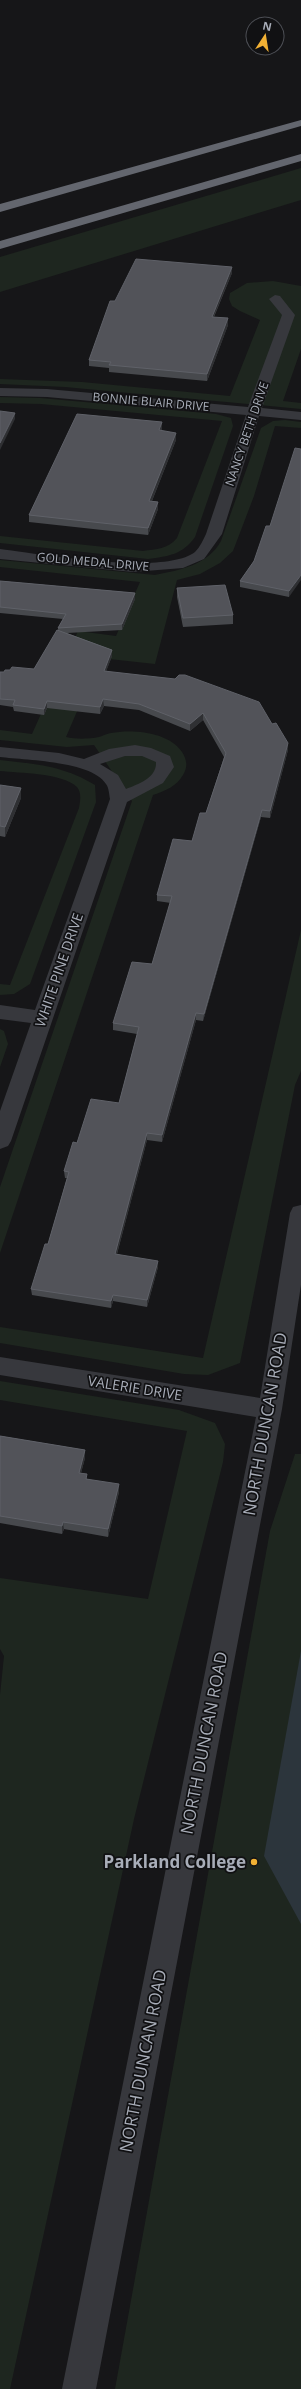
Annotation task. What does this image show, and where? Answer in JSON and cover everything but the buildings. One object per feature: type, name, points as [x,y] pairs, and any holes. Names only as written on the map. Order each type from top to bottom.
[{"type":"highway","points":[[0,208],[301,123]]},
{"type":"highway","points":[[0,245],[301,157]]},
{"type":"street","name":"NANCY BETH DRIVE","points":[[185,563],[199,556],[210,542],[289,315],[275,299]]},
{"type":"street","name":"BONNIE BLAIR DRIVE","points":[[0,392],[47,393],[301,416]]},
{"type":"street","name":"GOLD MEDAL DRIVE","points":[[0,554],[140,568],[166,567],[185,563]]},
{"type":"street","points":[[0,752],[86,764],[99,770],[112,779],[118,790],[119,799],[157,780],[164,772],[166,765],[164,760],[157,755],[141,750],[126,749],[111,753],[86,764]]},
{"type":"street","name":"WHITE PINE DRIVE","points":[[0,1141],[119,799]]},
{"type":"street","points":[[0,1012],[43,1018]]},
{"type":"street","name":"NORTH DUNCAN ROAD","points":[[79,2389],[270,1408],[301,1213]]},
{"type":"street","name":"VALERIE DRIVE","points":[[0,1366],[270,1408]]},
{"type":"shaded area","points":[[301,168],[301,200],[0,292],[0,257]]},
{"type":"shaded area","points":[[273,281],[301,286],[301,349],[283,401],[301,403],[301,409],[65,387],[0,384],[0,379],[82,382],[230,396],[260,320],[232,306],[229,299],[230,293],[247,283]]},
{"type":"shaded area","points":[[0,397],[40,398],[216,414],[231,418],[233,426],[195,537],[185,548],[174,554],[148,559],[0,543],[0,536],[143,551],[162,548],[170,544],[177,538],[222,421],[41,404],[0,403]]},
{"type":"shaded area","points":[[285,420],[301,422],[301,428],[275,426],[254,496],[233,551],[220,563],[200,574],[177,580],[155,664],[100,658],[66,737],[80,739],[95,738],[130,731],[160,736],[176,745],[184,755],[186,766],[185,772],[174,785],[153,795],[0,1253],[0,1187],[132,801],[94,745],[67,747],[0,740],[0,730],[32,734],[78,631],[116,636],[140,582],[0,567],[0,560],[155,575],[174,571],[201,561],[209,556],[221,541],[261,428],[273,421]]},
{"type":"shaded area","points":[[0,760],[49,767],[72,774],[95,785],[96,802],[30,984],[14,994],[0,995],[0,984],[10,985],[79,808],[80,792],[77,787],[70,782],[51,776],[0,771]]},
{"type":"shaded area","points":[[301,930],[301,1071],[295,1085],[240,1363],[208,1375],[184,1374],[0,1343],[0,1327],[203,1358]]},
{"type":"shaded area","points":[[0,1029],[4,1031],[8,1044],[0,1067]]},
{"type":"shaded area","points":[[0,1381],[179,1410],[215,1423],[225,1444],[223,1462],[134,1819],[10,2389],[0,2389],[0,1695],[4,1656],[0,1649],[0,1578],[148,1599],[187,1431],[0,1400]]},
{"type":"shaded area","name":"Parkland College","points":[[295,1454],[301,1454],[301,2389],[115,2389],[270,1531]]},
{"type":"shaded area","points":[[301,1651],[301,1924],[264,1856]]},
{"type":"place","name":"Parkland College","points":[[254,1862]]}]
